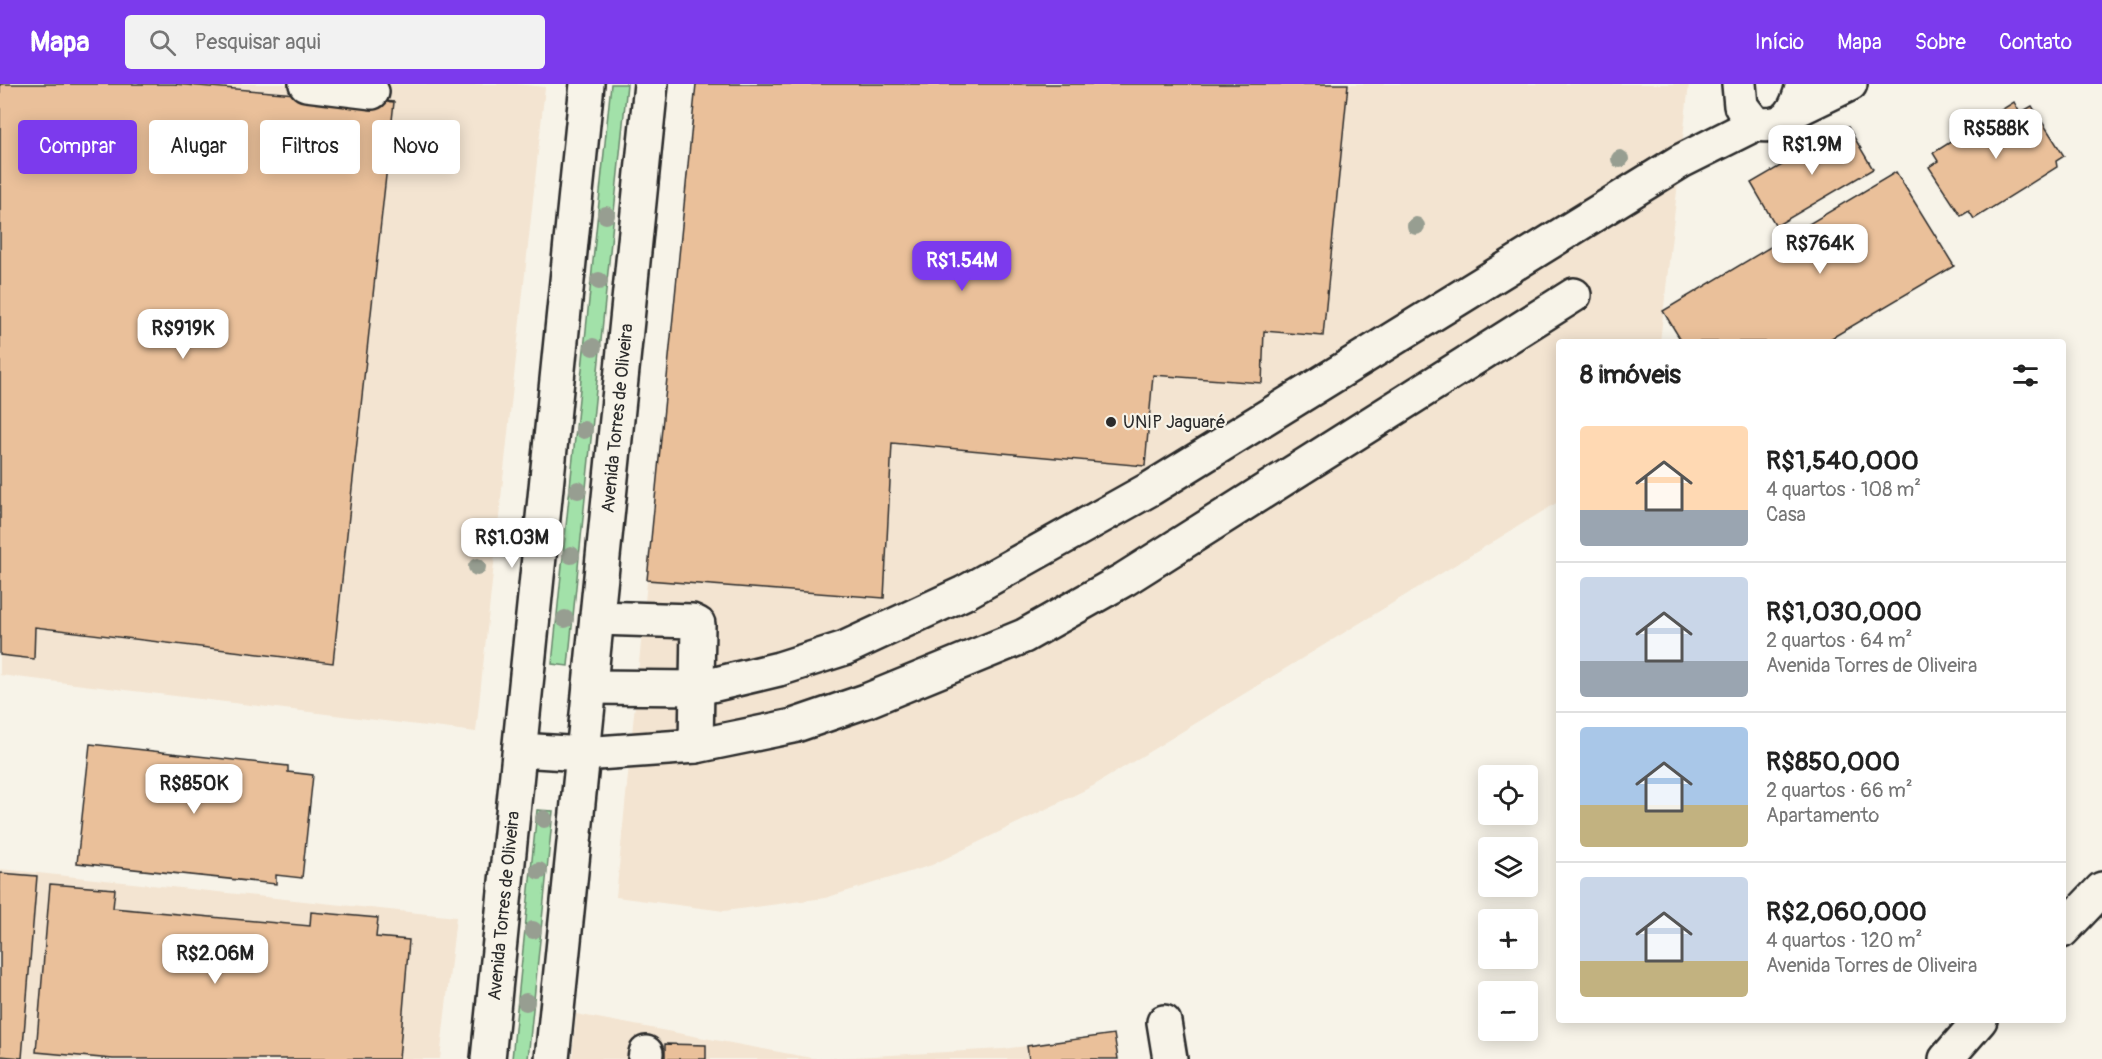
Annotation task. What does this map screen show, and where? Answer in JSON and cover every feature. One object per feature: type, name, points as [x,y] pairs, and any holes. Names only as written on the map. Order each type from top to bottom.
[{"type":"street","points":[[306,84],[372,92]]},
{"type":"street","name":"Avenida Torres de Oliveira","points":[[488,1059],[588,84]]},
{"type":"street","name":"Avenida Torres de Oliveira","points":[[552,1059],[651,84]]},
{"type":"street","points":[[1739,84],[1741,106],[1755,124]]},
{"type":"street","points":[[590,687],[699,688],[779,669],[845,648],[963,593],[1149,489],[1680,161],[1755,124],[1774,125],[1784,121],[1798,98],[1850,84]]},
{"type":"street","points":[[520,750],[583,754],[696,746],[793,726],[845,708],[1024,636],[1125,579],[1574,295]]},
{"type":"street","points":[[597,618],[695,622],[699,627],[696,746]]},
{"type":"street","points":[[2066,927],[2102,889]]},
{"type":"street","points":[[1164,1022],[1170,1059]]},
{"type":"street","points":[[1946,1059],[1977,1023]]},
{"type":"shaded area","points":[[0,84],[516,84],[545,87],[476,732],[0,675]]},
{"type":"shaded area","name":"UNIP Jaguaré","points":[[696,84],[1689,84],[1660,339],[1556,339],[1556,503],[1093,786],[932,865],[825,898],[724,911],[616,897]]},
{"type":"shaded area","points":[[0,869],[456,917],[440,1059],[0,1059]]},
{"type":"shaded area","points":[[576,1014],[817,1059],[572,1059]]},
{"type":"shaded area","points":[[1114,1034],[1118,1059],[817,1059],[1003,1049]]},
{"type":"green space","points":[[611,84],[627,84],[568,666],[552,664]]},
{"type":"green space","points":[[537,810],[553,811],[528,1059],[512,1059]]},
{"type":"building","points":[[0,84],[174,84],[394,102],[392,120],[372,120],[372,174],[386,174],[333,663],[35,627],[34,659],[0,655]]},
{"type":"building","points":[[696,84],[1348,84],[1323,336],[1264,331],[1262,383],[1153,375],[1145,466],[892,443],[884,598],[647,580]]},
{"type":"building","points":[[2014,102],[2020,113],[2032,106],[2064,156],[2056,161],[2057,167],[1974,219],[1969,211],[1961,216],[1929,167],[1938,161],[1933,153]]},
{"type":"building","points":[[1848,127],[1873,169],[1776,226],[1751,183]]},
{"type":"building","points":[[1896,172],[1954,266],[1830,339],[1680,339],[1663,311]]},
{"type":"building","points":[[90,744],[288,766],[288,772],[313,775],[302,878],[276,875],[276,884],[77,863]]},
{"type":"building","points":[[0,873],[37,876],[22,1058],[0,1056]]},
{"type":"building","points":[[50,884],[115,889],[113,908],[310,926],[311,912],[378,918],[376,937],[409,940],[399,1059],[113,1059],[36,1052]]},
{"type":"building","points":[[1114,1034],[1118,1059],[1029,1059],[1027,1046]]},
{"type":"building","points":[[665,1044],[706,1045],[706,1059],[665,1059]]},
{"type":"place","name":"UNIP Jaguaré","points":[[1111,422]]}]
